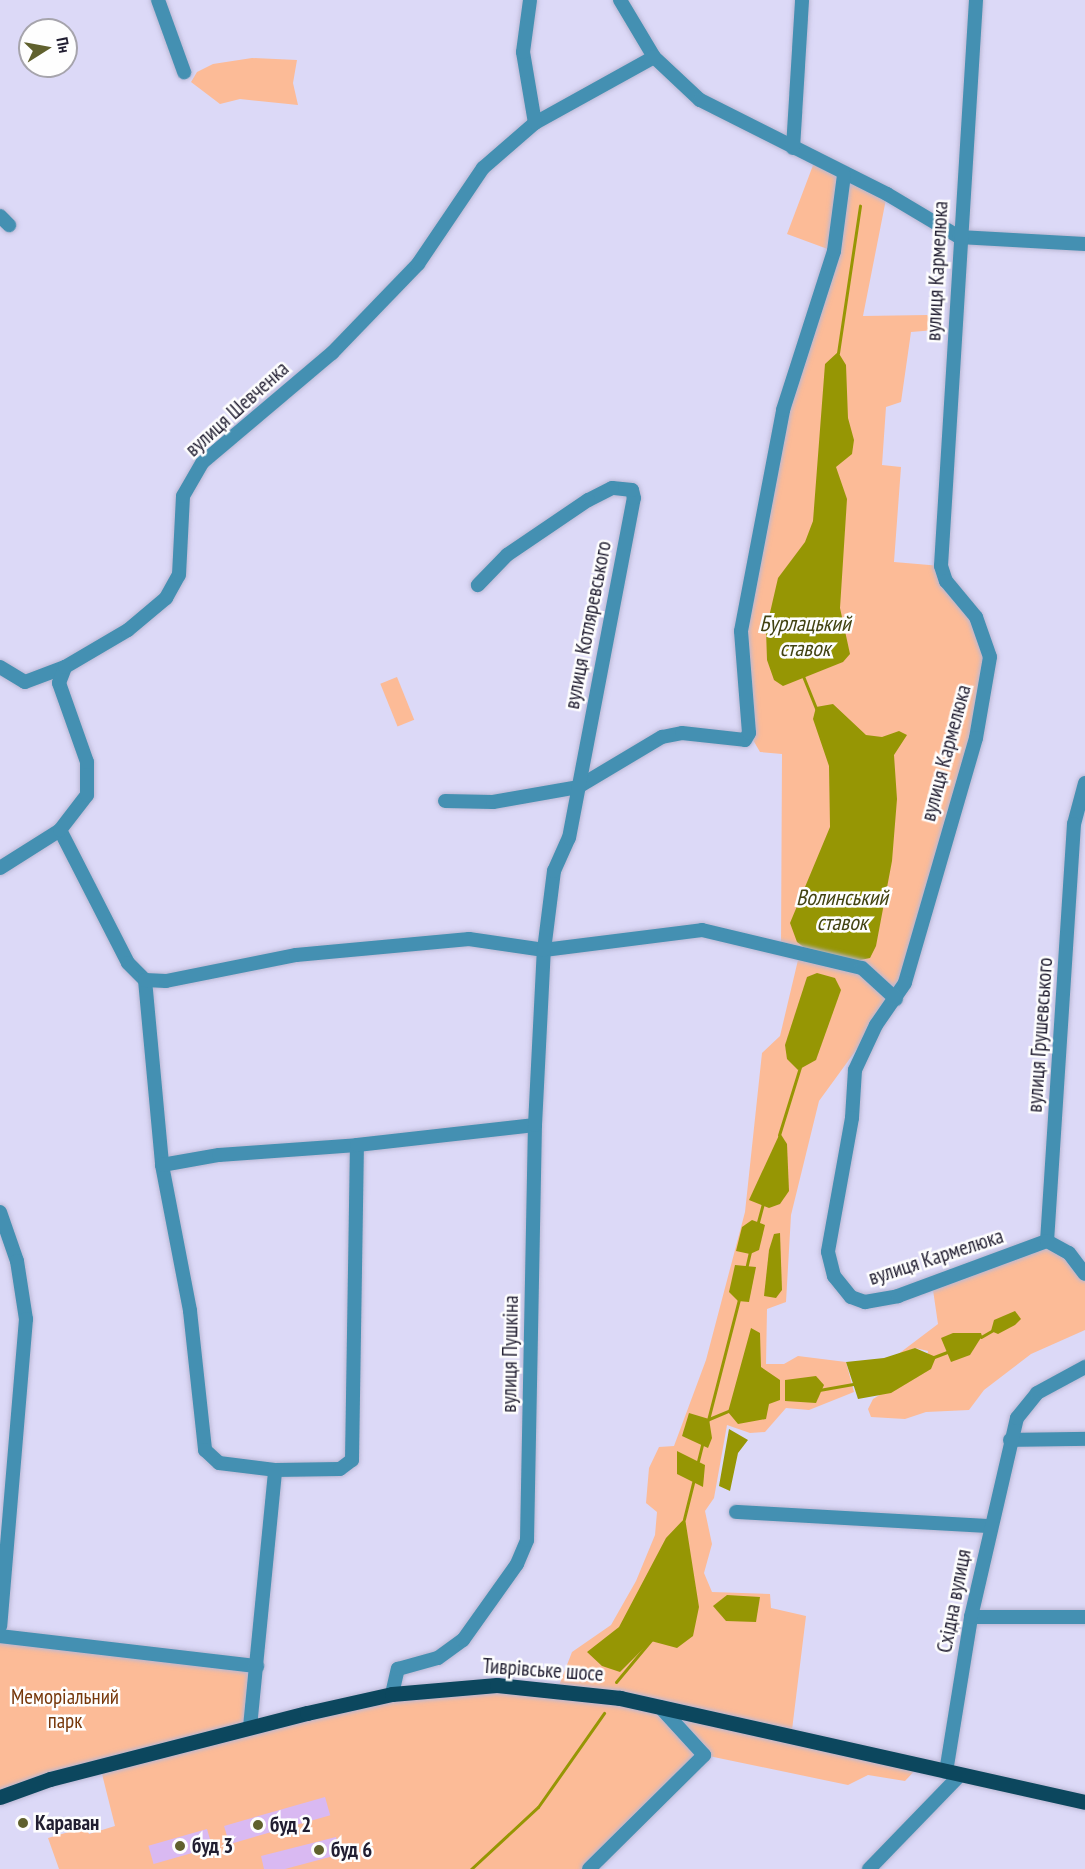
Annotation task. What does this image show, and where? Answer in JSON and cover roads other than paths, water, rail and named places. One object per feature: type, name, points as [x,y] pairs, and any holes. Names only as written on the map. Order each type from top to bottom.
[{"type":"main road","name":"Тиврівське шосе","points":[[0,1797],[250,1727],[392,1694],[516,1685],[591,1692],[1085,1802]]},
{"type":"street","points":[[158,0],[184,72]]},
{"type":"street","points":[[530,0],[523,52],[535,123]]},
{"type":"street","points":[[620,0],[654,57],[700,100],[959,237],[1085,244]]},
{"type":"street","points":[[793,148],[802,0]]},
{"type":"street","name":"вулиця Кармелюка","points":[[976,0],[959,237],[941,566],[946,581],[976,617],[990,657],[976,738],[896,999],[876,1025],[855,1070],[828,1252],[834,1276],[852,1297],[865,1302],[898,1296],[1047,1241]]},
{"type":"street","name":"вулиця Шевченка","points":[[0,667],[25,682],[65,667],[128,630],[166,598],[179,575],[183,496],[203,462],[332,353],[418,264],[483,168],[535,123],[654,57]]},
{"type":"street","points":[[445,801],[493,802],[578,787],[662,737],[682,733],[735,741],[745,740],[749,733],[741,631],[783,410],[834,251],[844,175]]},
{"type":"street","name":"вулиця Котляревського","points":[[478,585],[507,555],[588,500],[612,488],[632,490],[634,498],[569,838],[554,871],[544,950]]},
{"type":"street","points":[[0,868],[60,830],[87,795],[87,762],[59,682],[65,667]]},
{"type":"street","name":"вулиця Грушевського","points":[[1047,1241],[1074,824],[1085,783]]},
{"type":"street","points":[[60,830],[128,963],[145,980],[162,1165],[190,1311],[205,1450],[219,1463],[275,1470],[340,1469],[352,1460],[357,1145]]},
{"type":"street","points":[[145,980],[166,981],[296,955],[469,939],[544,950],[702,930],[862,968],[896,999]]},
{"type":"street","name":"вулиця Пушкіна","points":[[392,1694],[398,1669],[438,1658],[463,1640],[517,1564],[527,1540],[535,1125],[544,950]]},
{"type":"street","points":[[162,1165],[219,1155],[357,1145],[535,1125]]},
{"type":"street","points":[[0,1212],[17,1261],[26,1319],[0,1626]]},
{"type":"street","points":[[1047,1241],[1069,1253],[1085,1274]]},
{"type":"street","points":[[1079,1370],[1085,1355]]},
{"type":"street","name":"Східна вулиця","points":[[953,1773],[971,1617],[1010,1440],[1026,1404],[1079,1370]]},
{"type":"street","points":[[1010,1440],[1085,1439]]},
{"type":"street","points":[[250,1727],[275,1470]]},
{"type":"street","points":[[736,1512],[990,1526]]},
{"type":"street","points":[[971,1617],[1085,1617]]},
{"type":"street","points":[[0,1636],[257,1666]]},
{"type":"street","points":[[589,1869],[704,1755],[660,1707]]},
{"type":"street","points":[[868,1869],[953,1773]]},
{"type":"water","name":"Бурлацький ставок","points":[[838,352],[846,365],[848,418],[854,440],[852,454],[836,467],[847,499],[840,608],[850,654],[843,662],[783,686],[774,680],[767,660],[766,630],[778,578],[805,542],[813,521],[825,364]]},
{"type":"water","name":"Волинський ставок","points":[[833,704],[866,735],[882,737],[899,731],[907,735],[894,755],[897,799],[892,861],[876,946],[870,958],[856,961],[806,949],[797,942],[790,923],[830,827],[829,766],[813,719],[816,707]]},
{"type":"water","points":[[817,973],[835,978],[841,990],[816,1060],[798,1070],[787,1059],[785,1045],[807,977]]},
{"type":"water","points":[[780,1133],[787,1144],[789,1191],[780,1204],[769,1208],[749,1200]]},
{"type":"water","points":[[752,1220],[765,1225],[759,1250],[750,1254],[736,1251],[742,1227]]},
{"type":"water","points":[[780,1233],[782,1290],[776,1298],[764,1296],[769,1250],[774,1234]]},
{"type":"water","points":[[735,1265],[756,1267],[749,1302],[738,1301],[729,1292]]},
{"type":"water","points":[[1015,1311],[1021,1319],[1015,1325],[998,1334],[991,1331],[994,1320]]},
{"type":"water","points":[[751,1328],[760,1333],[761,1367],[780,1380],[780,1400],[769,1404],[766,1419],[738,1424],[728,1412]]},
{"type":"water","points":[[953,1333],[981,1333],[982,1336],[970,1355],[951,1362],[941,1338]]},
{"type":"water","points":[[915,1348],[936,1357],[931,1369],[891,1393],[858,1399],[846,1362],[884,1358]]},
{"type":"water","points":[[816,1376],[824,1385],[816,1403],[785,1401],[785,1380]]},
{"type":"water","points":[[689,1413],[709,1419],[712,1438],[708,1448],[682,1436]]},
{"type":"water","points":[[729,1429],[748,1440],[738,1453],[730,1491],[719,1486]]},
{"type":"water","points":[[677,1451],[705,1465],[703,1487],[677,1474]]},
{"type":"water","points":[[685,1518],[699,1607],[693,1636],[677,1648],[651,1641],[620,1672],[602,1666],[587,1652],[619,1627],[666,1538]]},
{"type":"water","points":[[727,1595],[760,1597],[756,1622],[726,1621],[713,1606]]},
{"type":"waterway","points":[[838,353],[860,206]]},
{"type":"waterway","points":[[803,676],[816,708]]},
{"type":"waterway","points":[[779,1135],[800,1067]]},
{"type":"waterway","points":[[758,1222],[763,1203]]},
{"type":"waterway","points":[[746,1269],[750,1252]]},
{"type":"waterway","points":[[708,1420],[739,1299]]},
{"type":"waterway","points":[[981,1337],[993,1330]]},
{"type":"waterway","points":[[934,1357],[947,1352]]},
{"type":"waterway","points":[[819,1390],[854,1384]]},
{"type":"waterway","points":[[709,1419],[730,1410]]},
{"type":"waterway","points":[[698,1461],[703,1441]]},
{"type":"waterway","points":[[684,1519],[693,1482]]},
{"type":"waterway","points":[[616,1682],[652,1639]]},
{"type":"waterway","points":[[471,1869],[538,1807],[604,1713]]},
{"type":"place","name":"Караван","points":[[23,1823]]},
{"type":"place","name":"буд 2","points":[[258,1825]]},
{"type":"place","name":"буд 3","points":[[180,1846]]},
{"type":"place","name":"буд 6","points":[[319,1850]]},
{"type":"park label","name":"Меморіальний парк","points":[[65,1709]]}]
